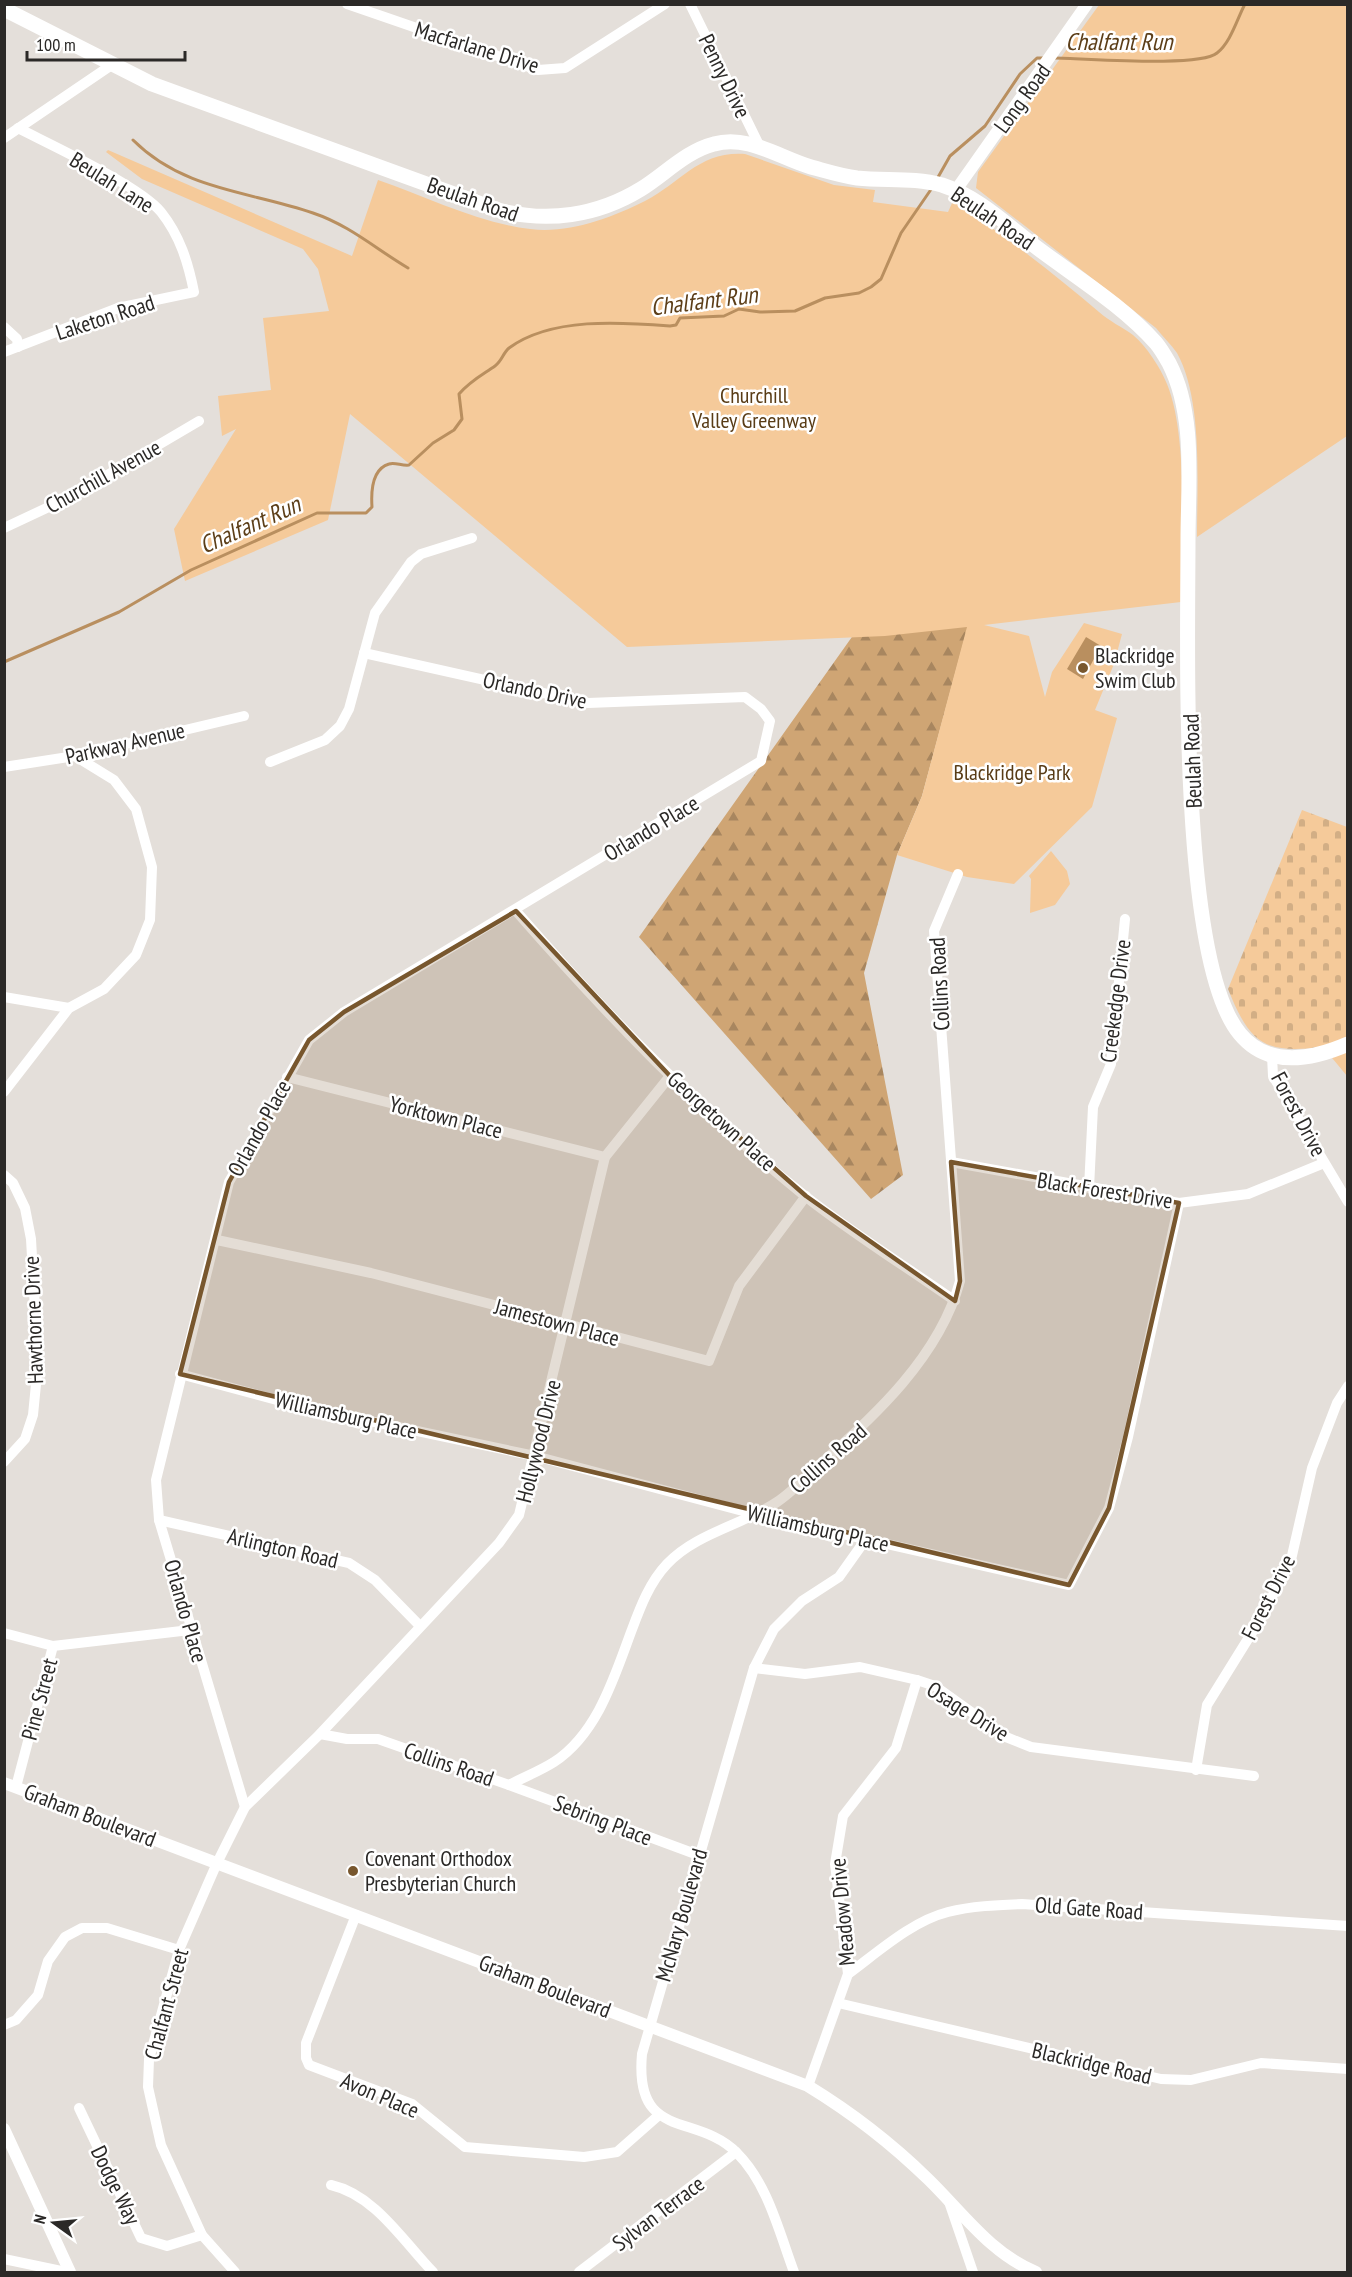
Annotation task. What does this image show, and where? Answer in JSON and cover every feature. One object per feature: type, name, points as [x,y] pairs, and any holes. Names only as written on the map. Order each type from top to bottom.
[{"type":"main road","name":"Beulah Road","points":[[4,9],[152,84],[204,105],[498,210],[526,217],[569,216],[608,204],[639,190],[691,155],[714,143],[736,142],[760,147],[807,166],[854,178],[922,181],[951,188],[977,203],[1133,322],[1157,344],[1178,384],[1183,401],[1187,467],[1190,735],[1199,896],[1217,986],[1230,1019],[1247,1042],[1272,1056],[1303,1058],[1347,1044]]},
{"type":"street","name":"Macfarlane Drive","points":[[346,4],[375,9],[538,70],[565,68],[665,4]]},
{"type":"street","name":"Penny Drive","points":[[690,4],[760,147]]},
{"type":"street","name":"Long Road","points":[[951,188],[1045,65],[1087,4]]},
{"type":"street","points":[[4,138],[113,64]]},
{"type":"street","name":"Beulah Lane","points":[[18,128],[102,172],[160,210],[186,254],[194,292]]},
{"type":"street","name":"Laketon Road","points":[[4,352],[118,308],[194,292]]},
{"type":"street","points":[[4,327],[17,339],[18,347]]},
{"type":"street","name":"Churchill Avenue","points":[[4,528],[70,497],[199,421]]},
{"type":"street","points":[[270,762],[325,740],[340,726],[349,710],[375,613],[411,562],[421,554],[472,537]]},
{"type":"street","name":"Orlando Drive","points":[[364,652],[588,703],[745,697],[761,709],[770,722]]},
{"type":"street","name":"Parkway Avenue","points":[[4,767],[75,756],[244,716]]},
{"type":"street","name":"Orlando Place","points":[[246,1807],[190,1630],[159,1520],[156,1480],[180,1374],[217,1240],[229,1182],[309,1040],[344,1012],[516,911],[760,761],[770,722]]},
{"type":"street","points":[[4,1092],[69,1008],[104,989],[136,955],[150,920],[152,867],[136,808],[114,780],[75,756]]},
{"type":"street","name":"Collins Road","points":[[320,1734],[347,1739],[378,1739],[509,1785],[554,1762],[573,1746],[594,1720],[644,1597],[667,1564],[698,1540],[724,1530],[777,1502],[873,1419],[915,1368],[955,1300],[960,1281],[934,931],[958,874]]},
{"type":"street","name":"Georgetown Place","points":[[516,911],[577,980],[670,1076],[806,1196],[955,1300]]},
{"type":"street","name":"Creekedge Drive","points":[[1089,1188],[1093,1107],[1111,1064],[1125,919]]},
{"type":"street","points":[[4,997],[69,1008]]},
{"type":"street","name":"Forest Drive","points":[[1272,1056],[1273,1076],[1347,1202]]},
{"type":"street","name":"Hollywood Drive","points":[[217,1863],[246,1807],[320,1734],[499,1543],[519,1515],[605,1157],[670,1076]]},
{"type":"street","name":"Yorktown Place","points":[[287,1077],[605,1157]]},
{"type":"street","name":"Black Forest Drive","points":[[951,1162],[1179,1203],[1248,1194],[1324,1163]]},
{"type":"street","name":"Hawthorne Drive","points":[[4,1175],[13,1184],[25,1208],[29,1229],[38,1364],[33,1415],[25,1439],[4,1462]]},
{"type":"street","name":"Jamestown Place","points":[[217,1240],[371,1273],[709,1361],[739,1286],[806,1196]]},
{"type":"street","name":"Williamsburg Place","points":[[180,1374],[299,1406],[535,1456],[754,1514],[1070,1585],[1108,1508],[1128,1437],[1179,1203]]},
{"type":"street","name":"Forest Drive","points":[[1196,1770],[1207,1706],[1261,1618],[1291,1560],[1312,1468],[1337,1403],[1347,1386]]},
{"type":"street","name":"Arlington Road","points":[[159,1520],[349,1563],[375,1580],[420,1626]]},
{"type":"street","name":"McNary Boulevard","points":[[659,2115],[642,2086],[642,2055],[649,2024],[754,1668],[774,1629],[802,1601],[839,1577],[866,1539]]},
{"type":"street","points":[[4,1633],[53,1646],[190,1630]]},
{"type":"street","name":"Pine Street","points":[[10,1785],[53,1646]]},
{"type":"street","name":"Osage Drive","points":[[754,1668],[805,1674],[860,1667],[935,1686],[1006,1737],[1031,1747],[1254,1776]]},
{"type":"street","name":"Meadow Drive","points":[[808,2086],[848,1974],[835,1864],[837,1838],[843,1816],[896,1748],[917,1680]]},
{"type":"street","name":"Graham Boulevard","points":[[10,1785],[649,2024],[808,2086],[854,2114],[889,2141],[995,2248],[1036,2272]]},
{"type":"street","name":"Sebring Place","points":[[509,1785],[698,1855]]},
{"type":"street","name":"Chalfant Street","points":[[217,1863],[179,1950],[149,2059],[148,2087],[161,2145],[202,2235],[235,2272]]},
{"type":"street","name":"Old Gate Road","points":[[848,1974],[919,1925],[945,1912],[985,1905],[1022,1904],[1347,1926]]},
{"type":"street","name":"Avon Place","points":[[356,1915],[306,2043],[306,2058],[309,2065],[412,2104],[465,2147],[584,2157],[616,2152],[659,2115]]},
{"type":"street","points":[[4,2025],[16,2020],[38,1995],[48,1961],[64,1937],[82,1928],[107,1928],[179,1950]]},
{"type":"street","name":"Blackridge Road","points":[[838,2003],[1161,2079],[1191,2080],[1261,2062],[1347,2069]]},
{"type":"street","name":"Dodge Way","points":[[79,2108],[141,2238],[167,2246],[202,2235]]},
{"type":"street","points":[[659,2115],[723,2142],[736,2152],[753,2173],[766,2198],[794,2272]]},
{"type":"street","points":[[4,2129],[68,2272]]},
{"type":"street","name":"Sylvan Terrace","points":[[579,2272],[736,2152]]},
{"type":"street","points":[[331,2185],[345,2188],[367,2201],[433,2272]]},
{"type":"street","points":[[947,2198],[973,2272]]},
{"type":"street","points":[[4,2259],[68,2272]]},
{"type":"highlighted area","points":[[516,911],[670,1076],[806,1196],[955,1301],[960,1281],[951,1162],[1179,1203],[1109,1508],[1069,1585],[180,1374],[229,1182],[309,1040],[344,1012]]},
{"type":"green space","points":[[1099,5],[1347,5],[1347,436],[1197,537],[1198,467],[1195,418],[1185,372],[1177,353],[1156,328],[976,188],[978,172]]},
{"type":"green space","name":"Churchill Valley Greenway","points":[[108,150],[352,256],[378,180],[453,209],[492,221],[544,230],[574,227],[618,213],[645,201],[703,163],[729,154],[745,154],[834,185],[875,190],[873,202],[948,212],[953,201],[1028,254],[1103,315],[1133,335],[1148,351],[1161,371],[1174,406],[1181,461],[1181,602],[984,625],[1029,636],[1045,697],[1052,672],[1084,623],[1122,634],[1114,664],[1095,710],[1117,718],[1092,807],[1014,884],[967,877],[897,855],[922,796],[967,627],[885,636],[627,647],[350,414],[328,520],[185,581],[174,529],[236,429],[222,436],[218,396],[271,390],[263,318],[329,311],[318,269],[303,249],[142,179],[106,152]]},
{"type":"green space","points":[[876,603],[969,622],[922,796],[897,855],[864,973],[903,1175],[871,1199],[639,937]]},
{"type":"green space","points":[[1302,810],[1347,827],[1347,1076],[1323,1047],[1286,1049],[1262,1041],[1244,1022],[1228,989]]},
{"type":"green space","points":[[1051,851],[1067,871],[1070,884],[1055,905],[1030,913],[1031,879],[1029,876]]},
{"type":"shaded area","points":[[1086,637],[1101,646],[1083,679],[1067,669]]},
{"type":"waterway","name":"Chalfant Run","points":[[1055,58],[1140,61],[1206,58],[1217,53],[1226,43],[1245,4]]},
{"type":"waterway","name":"Chalfant Run","points":[[937,179],[950,156],[985,126],[1020,74],[1037,58],[1045,58]]},
{"type":"waterway","points":[[133,140],[153,157],[196,180],[326,218],[408,268]]},
{"type":"waterway","name":"Chalfant Run","points":[[4,662],[119,612],[191,570],[317,513],[366,513],[372,507],[372,488],[379,471],[391,464],[409,465],[433,443],[454,430],[462,419],[459,394],[497,364],[509,348],[526,338],[565,326],[609,323],[670,326],[676,325],[680,318],[724,316],[739,309],[760,312],[795,311],[825,298],[859,293],[871,287],[881,279],[901,233],[932,188]]},
{"type":"place","name":"Blackridge Swim Club","points":[[1083,668]]},
{"type":"place","name":"Covenant Orthodox Presbyterian Church","points":[[353,1871]]},
{"type":"park label","name":"Blackridge Park","points":[[1012,772]]}]
